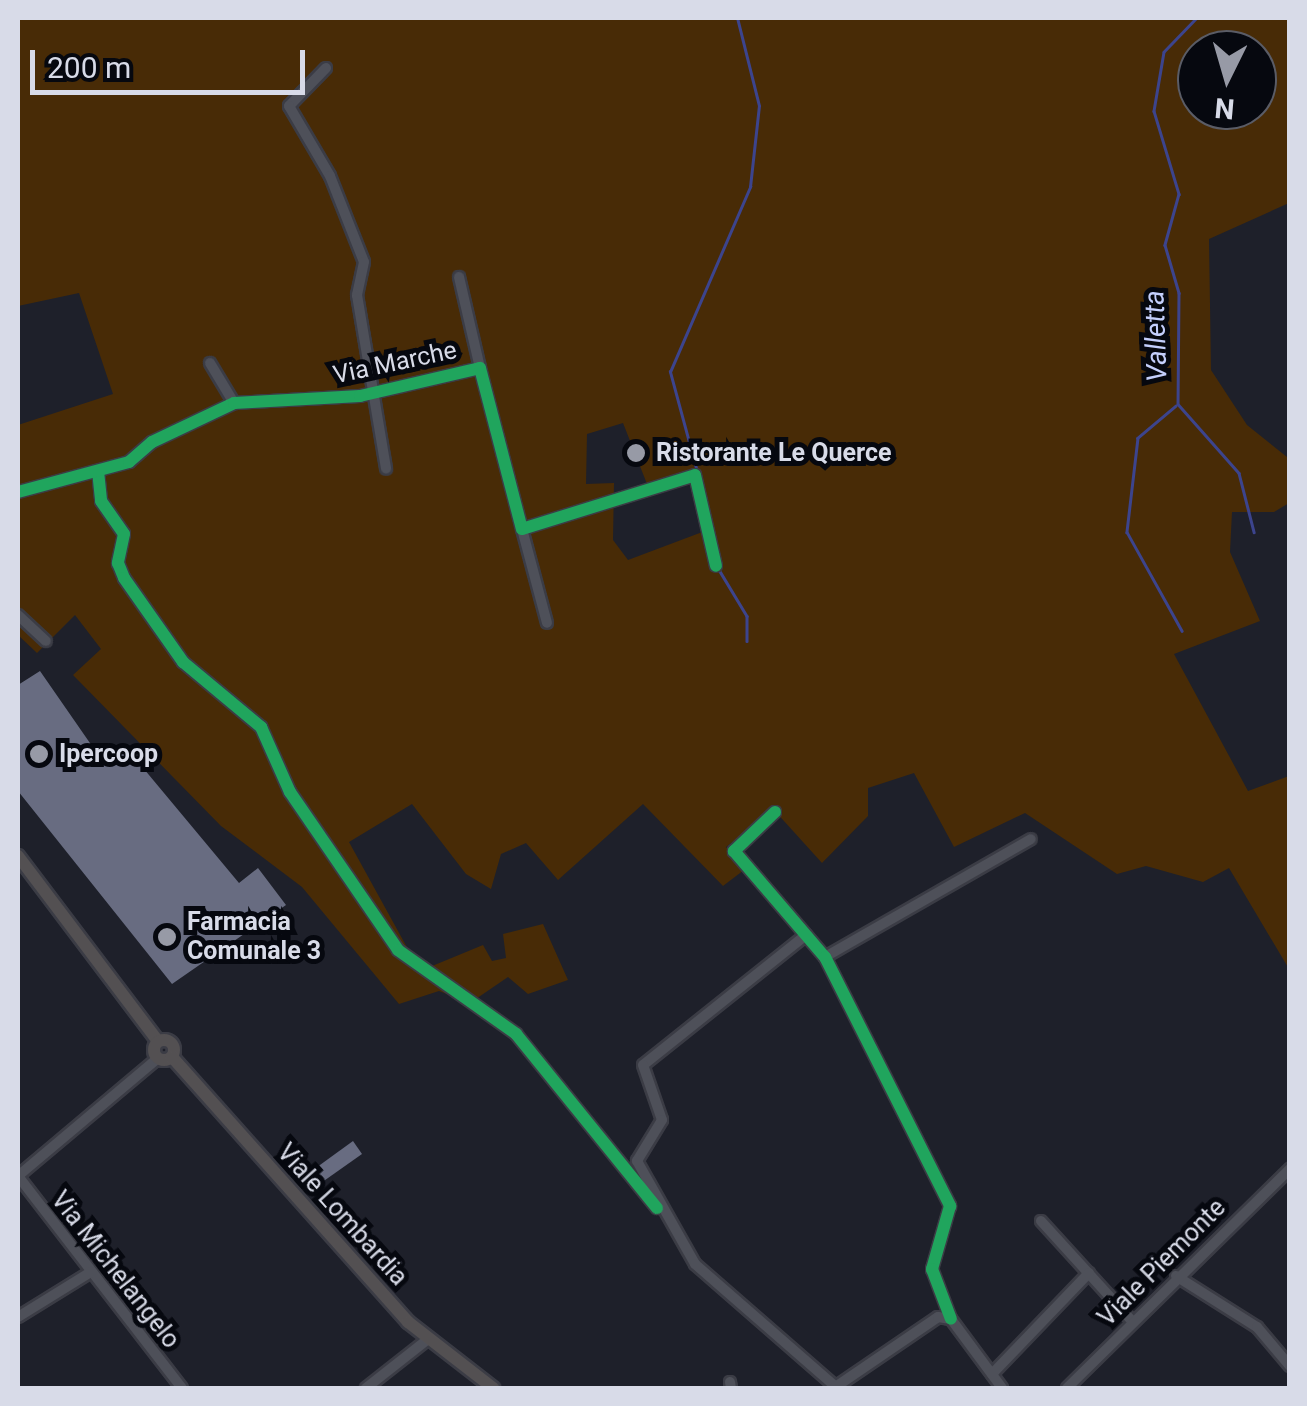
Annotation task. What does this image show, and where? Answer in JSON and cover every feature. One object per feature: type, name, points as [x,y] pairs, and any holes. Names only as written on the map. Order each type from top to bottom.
[{"type":"main road","name":"Viale Lombardia","points":[[18,856],[158,1041],[173,1044],[165,1058],[427,1340],[493,1388]]},
{"type":"street","name":"Via Marche","points":[[326,68],[289,106],[330,176],[364,262],[357,295],[386,468]]},
{"type":"street","name":"Via Marche","points":[[459,276],[546,623]]},
{"type":"street","points":[[210,363],[234,404]]},
{"type":"street","name":"Via Marche","points":[[18,492],[130,462],[152,442],[234,404],[372,392],[480,368]]},
{"type":"street","points":[[98,471],[101,501],[124,534],[118,562],[124,578],[182,662],[261,726],[290,792],[398,950],[516,1034],[657,1208],[695,1264],[836,1388],[911,1332],[938,1317],[951,1319]]},
{"type":"street","points":[[522,529],[695,475],[716,566]]},
{"type":"street","points":[[18,615],[46,641]]},
{"type":"street","points":[[774,812],[734,851],[826,958],[950,1206],[932,1269],[951,1319],[1002,1388]]},
{"type":"street","points":[[826,958],[1030,840]]},
{"type":"street","points":[[657,1208],[637,1161],[662,1120],[643,1065],[806,935]]},
{"type":"street","points":[[18,1176],[165,1058]]},
{"type":"street","name":"Viale Piemonte","points":[[1067,1388],[1176,1276],[1290,1169]]},
{"type":"street","name":"Via Michelangelo","points":[[18,1176],[182,1388]]},
{"type":"street","points":[[1041,1221],[1132,1321]]},
{"type":"street","points":[[18,1317],[91,1272]]},
{"type":"street","points":[[992,1374],[1089,1273]]},
{"type":"street","points":[[1176,1276],[1257,1327],[1290,1366]]},
{"type":"street","points":[[366,1388],[427,1340]]},
{"type":"shaded area","points":[[18,18],[1289,18],[1289,203],[1209,239],[1211,370],[1247,425],[1287,457],[1289,503],[1274,512],[1232,512],[1230,552],[1260,621],[1174,654],[1248,791],[1289,776],[1289,969],[1229,868],[1203,882],[1146,866],[1117,874],[1025,813],[954,847],[914,773],[868,788],[868,816],[822,863],[774,810],[726,847],[744,870],[723,886],[643,804],[558,880],[526,843],[501,854],[491,889],[466,874],[412,804],[349,842],[420,971],[483,945],[492,961],[506,958],[503,934],[543,924],[568,980],[528,994],[508,977],[470,1003],[439,991],[399,1004],[302,887],[221,826],[73,675],[101,649],[75,615],[37,653],[18,635],[18,425],[113,394],[79,293],[18,306]],"holes":[[[623,423],[647,484],[695,479],[705,531],[628,560],[613,540],[614,483],[586,484],[587,434]]]},
{"type":"building","points":[[40,671],[92,746],[105,752],[124,745],[239,883],[258,868],[286,905],[172,984],[18,791],[18,685]]},
{"type":"building","points":[[353,1141],[362,1154],[311,1190],[302,1178]]},
{"type":"waterway","points":[[697,472],[670,372],[750,187],[759,106],[737,18]]},
{"type":"waterway","name":"Valletta","points":[[1197,18],[1164,52],[1154,111],[1179,194],[1165,245],[1179,293],[1178,404],[1239,473],[1254,532]]},
{"type":"waterway","points":[[1176,406],[1138,438],[1127,532],[1182,631]]},
{"type":"waterway","points":[[718,568],[747,616],[747,641]]},
{"type":"cycle path","points":[[18,492],[129,462],[152,442],[234,403],[360,396],[480,368],[522,529],[695,475],[716,566]]},
{"type":"cycle path","points":[[98,471],[101,501],[124,534],[118,563],[124,578],[183,662],[261,727],[290,792],[398,950],[516,1034],[657,1208]]},
{"type":"cycle path","points":[[775,812],[734,851],[825,957],[950,1206],[932,1269],[951,1319]]},
{"type":"place","name":"Ristorante Le Querce","points":[[636,453]]},
{"type":"place","name":"Ipercoop","points":[[39,754]]},
{"type":"place","name":"Farmacia Comunale 3","points":[[167,937]]}]
